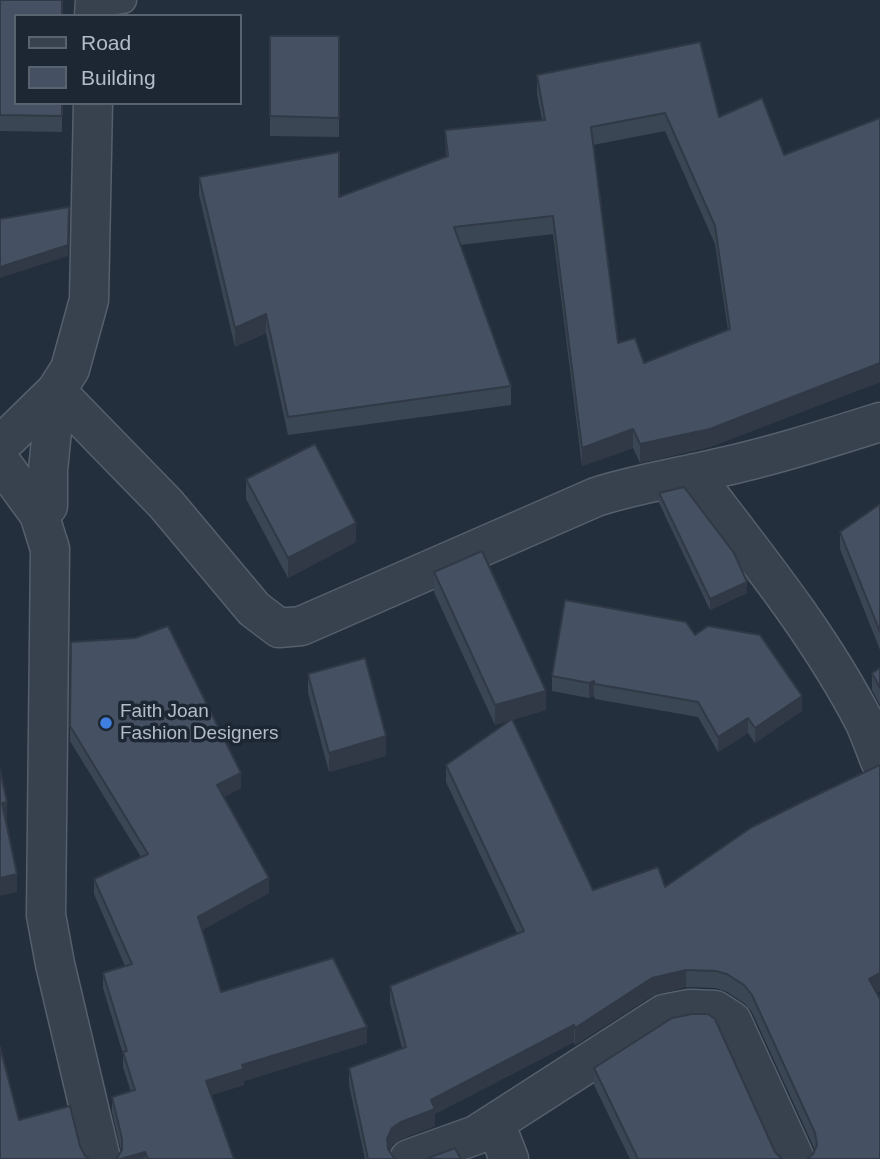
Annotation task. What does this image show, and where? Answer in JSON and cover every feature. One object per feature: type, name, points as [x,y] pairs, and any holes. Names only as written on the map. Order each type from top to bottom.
[{"type":"street","points":[[0,443],[56,391],[70,369],[89,299],[93,105]]},
{"type":"street","points":[[56,391],[166,504],[254,609],[279,628],[301,626],[596,497],[620,489],[803,447],[880,422]]},
{"type":"street","points":[[48,506],[48,470],[56,391]]},
{"type":"street","points":[[0,461],[39,514],[50,549],[46,915],[101,1159]]},
{"type":"street","points":[[693,474],[796,611],[837,673],[865,723],[880,761]]},
{"type":"street","points":[[409,1159],[476,1135],[664,1014],[690,1009],[715,1010],[732,1021],[795,1159]]},
{"type":"street","points":[[495,1123],[509,1159]]},
{"type":"building","points":[[0,0],[62,0],[62,14],[14,14],[14,105],[62,105],[62,116],[0,115]]},
{"type":"building","points":[[270,36],[339,36],[339,118],[270,116]]},
{"type":"building","points":[[700,42],[719,117],[762,98],[784,155],[880,118],[880,363],[710,429],[640,444],[633,429],[582,448],[553,216],[454,227],[511,386],[288,417],[266,314],[235,328],[199,177],[339,152],[339,197],[448,156],[445,130],[545,120],[537,75]],"holes":[[[665,113],[715,226],[730,329],[644,363],[635,338],[618,343],[591,127]]]},
{"type":"building","points":[[69,207],[68,245],[0,267],[0,219]]},
{"type":"building","points":[[315,444],[356,523],[288,558],[246,479]]},
{"type":"building","points":[[684,487],[734,553],[747,582],[710,599],[659,493]]},
{"type":"building","points":[[880,504],[880,632],[840,532]]},
{"type":"building","points":[[482,551],[546,691],[495,705],[434,572]]},
{"type":"building","points":[[565,600],[686,622],[695,635],[708,626],[760,635],[802,696],[755,728],[748,718],[718,737],[698,702],[595,684],[594,681],[589,683],[552,676]]},
{"type":"building","points":[[168,626],[241,773],[217,785],[269,878],[198,917],[221,992],[333,958],[367,1027],[242,1065],[244,1069],[206,1081],[234,1159],[148,1159],[145,1152],[116,1159],[122,1150],[122,1139],[112,1097],[135,1090],[123,1052],[127,1051],[103,973],[132,964],[94,879],[148,854],[70,726],[71,642],[135,638]]},
{"type":"building","points":[[365,658],[386,736],[329,753],[308,674]]},
{"type":"building","points":[[880,668],[880,688],[872,673]]},
{"type":"building","points":[[512,719],[593,890],[658,867],[665,887],[752,827],[880,765],[880,973],[869,979],[880,999],[880,1159],[807,1159],[817,1145],[815,1133],[752,995],[744,985],[727,974],[686,970],[652,978],[575,1028],[574,1025],[431,1100],[435,1109],[392,1128],[387,1139],[388,1149],[396,1159],[368,1159],[349,1068],[406,1047],[390,986],[524,931],[446,765]]},
{"type":"building","points":[[0,770],[7,802],[2,803],[17,874],[0,878]]},
{"type":"building","points":[[708,1014],[715,1019],[775,1152],[782,1159],[638,1159],[594,1068],[672,1018]]},
{"type":"building","points":[[0,1047],[19,1120],[70,1106],[80,1146],[85,1156],[90,1159],[0,1159]]},
{"type":"building","points":[[455,1148],[461,1159],[426,1159]]},
{"type":"place","name":"Faith Joan Fashion Designers","points":[[106,723]]}]
